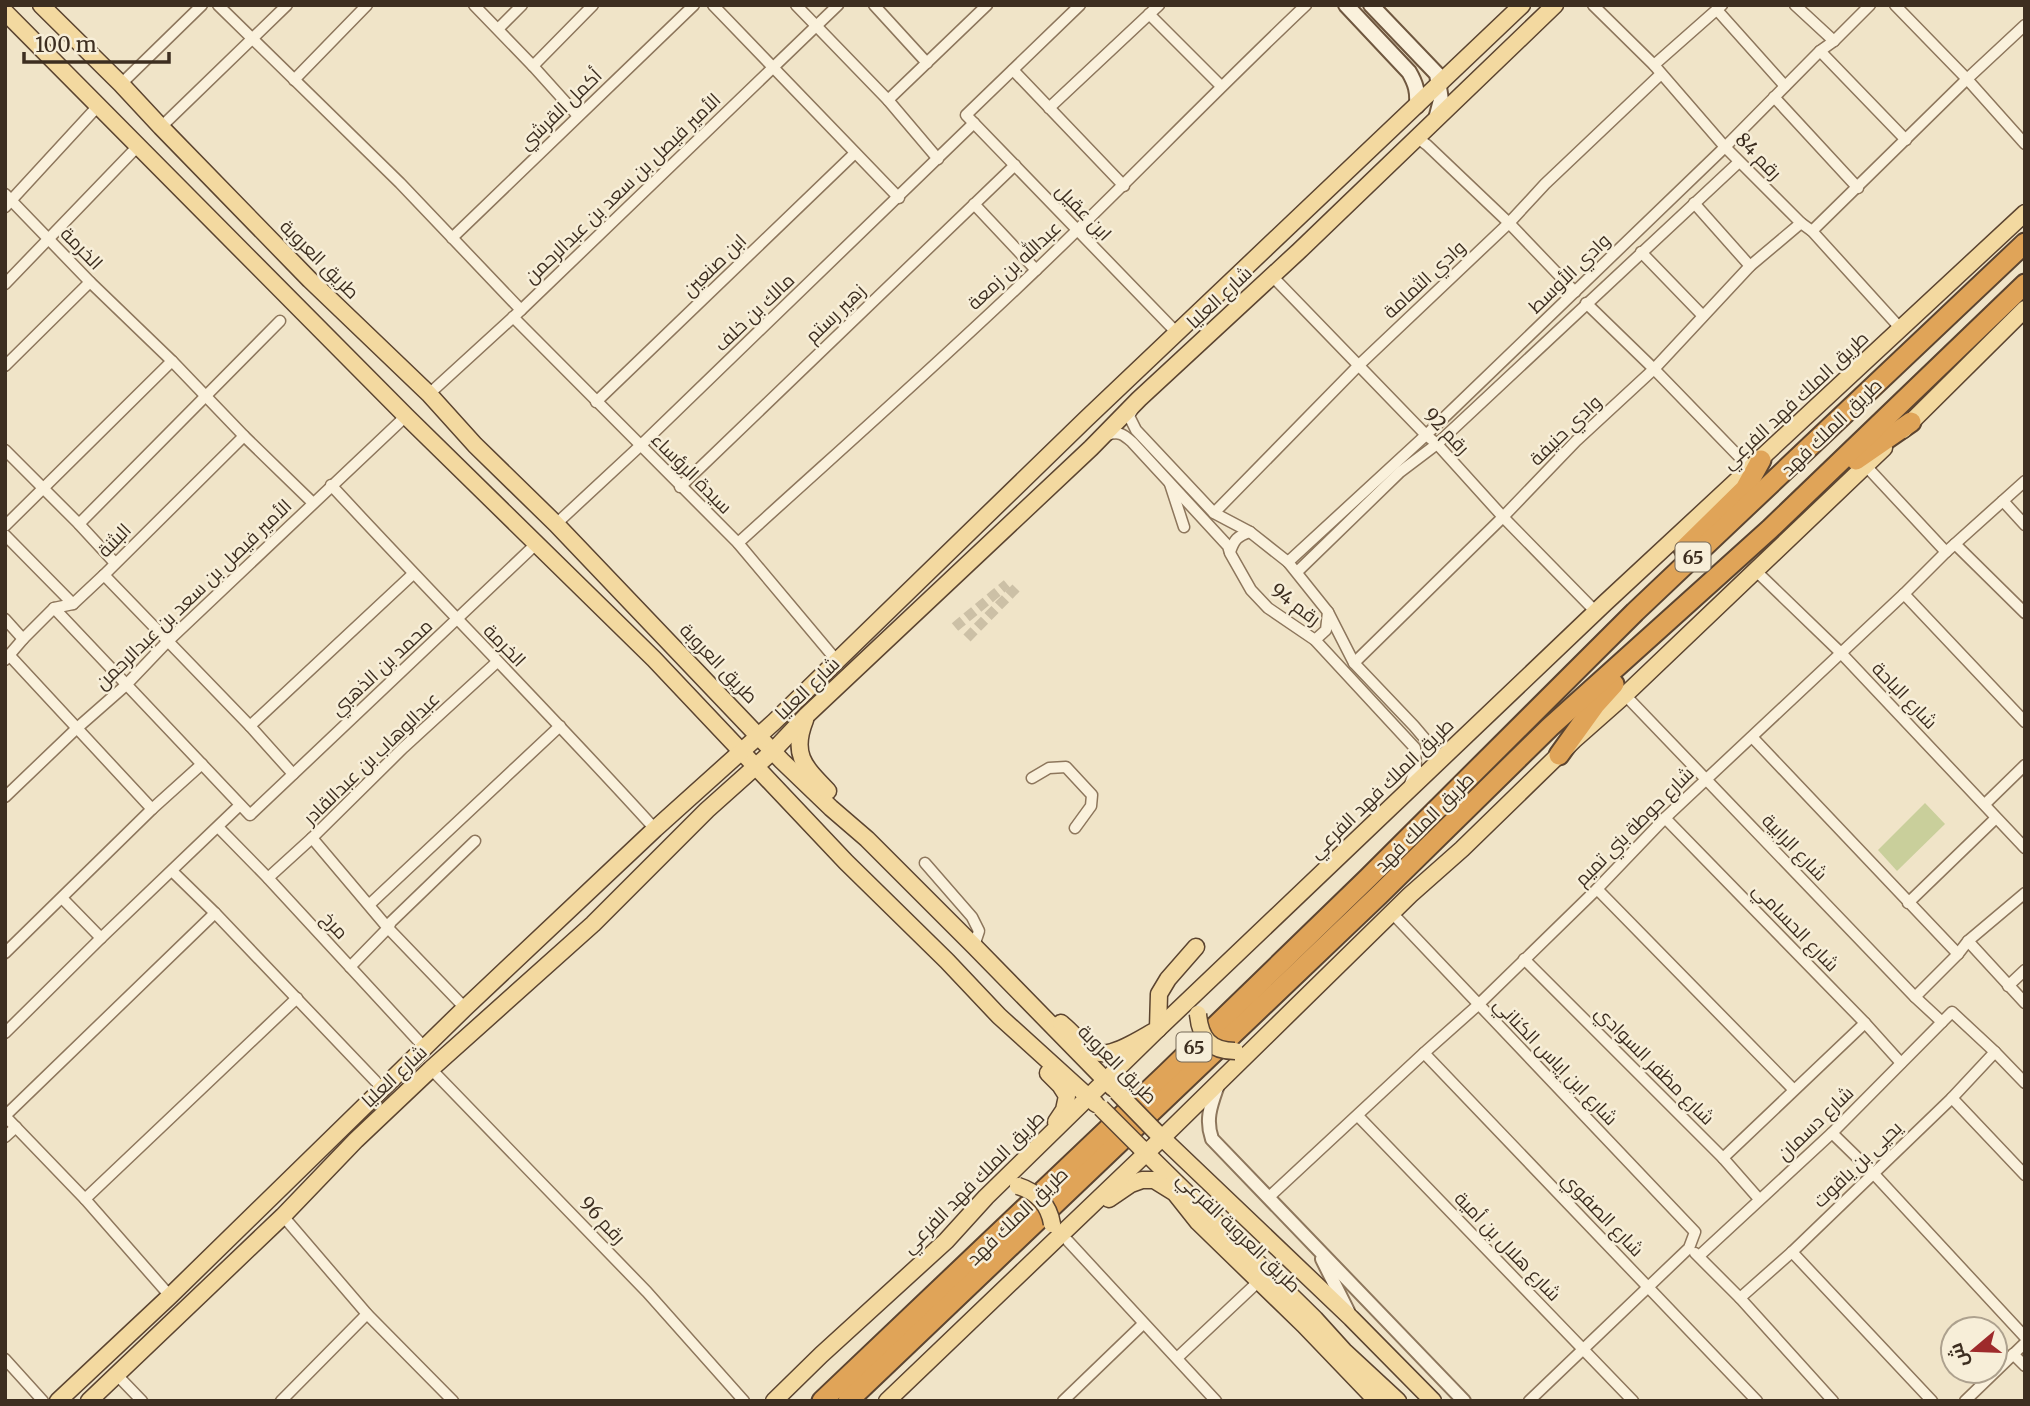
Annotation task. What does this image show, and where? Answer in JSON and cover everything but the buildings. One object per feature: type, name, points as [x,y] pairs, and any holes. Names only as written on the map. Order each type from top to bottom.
[{"type":"highway","name":"طريق الملك فهد","points":[[822,1401],[1368,878],[1648,600],[2025,243]]},
{"type":"highway","name":"طريق الملك فهد","points":[[848,1401],[1370,903],[1549,727],[1644,644],[1809,492],[2025,284]]},
{"type":"highway","points":[[1809,492],[1911,422]]},
{"type":"highway","points":[[1648,600],[1652,583],[1745,489],[1756,465]]},
{"type":"highway","points":[[1559,755],[1644,644]]},
{"type":"main road","name":"طريق العروبة","points":[[41,5],[310,280],[429,394],[475,445],[556,524],[773,751],[867,839],[1159,1135],[1352,1318],[1433,1401]]},
{"type":"main road","points":[[1346,5],[1402,63],[1415,83],[1418,106]]},
{"type":"main road","points":[[1371,5],[1437,74],[1441,100],[1436,119]]},
{"type":"main road","name":"شارع العليا","points":[[58,1401],[170,1296],[424,1047],[837,661],[1522,5]]},
{"type":"main road","name":"شارع العليا","points":[[89,1401],[283,1216],[431,1069],[593,924],[707,810],[773,751],[807,715],[1555,5]]},
{"type":"main road","points":[[5,12],[406,416],[654,659],[846,862],[999,1016],[1101,1108],[1315,1319],[1344,1351],[1398,1401]]},
{"type":"main road","points":[[1402,63],[1412,61],[1416,51]]},
{"type":"main road","name":"طريق الملك فهد الفرعي","points":[[774,1401],[946,1241],[986,1197],[1089,1097],[1111,1087],[1158,1029],[1407,791],[2025,213]]},
{"type":"main road","points":[[993,1299],[1142,1150],[1219,1082],[1392,913],[1756,571],[2025,309]]},
{"type":"main road","points":[[1126,383],[1121,396],[1123,404],[1139,399]]},
{"type":"main road","points":[[807,715],[800,732],[799,748],[804,766],[861,827],[867,839]]},
{"type":"main road","points":[[1022,996],[1048,1012],[1097,1052],[1108,1053],[1158,1029],[1159,994],[1168,979],[1196,947]]},
{"type":"main road","points":[[1212,979],[1202,997],[1198,1014],[1199,1025],[1209,1043],[1224,1051],[1235,1051],[1265,1036]]},
{"type":"main road","points":[[999,1016],[1013,1038],[1060,1085],[1067,1096],[1064,1110],[1043,1142]]},
{"type":"main road","points":[[341,1129],[378,1093],[390,1092],[392,1101],[386,1112]]},
{"type":"main road","points":[[1159,1166],[1175,1193],[1192,1200]]},
{"type":"main road","name":"طريق العروبة الفرعي","points":[[993,1299],[1028,1275],[1068,1241],[1111,1197],[1131,1184],[1154,1180],[1175,1193],[1198,1222],[1376,1399]]},
{"type":"main road","points":[[887,1401],[1042,1252],[1051,1234],[1051,1215],[1040,1198],[1026,1189],[1011,1187],[946,1241]]},
{"type":"main road","points":[[1344,1351],[1376,1399]]},
{"type":"street","points":[[121,84],[202,5]]},
{"type":"street","name":"سيدة الرؤساء","points":[[218,5],[400,183],[452,238],[596,402],[738,544],[837,661]]},
{"type":"street","points":[[160,127],[287,5]]},
{"type":"street","points":[[294,80],[367,5]]},
{"type":"street","points":[[474,5],[578,116]]},
{"type":"street","points":[[498,29],[522,5]]},
{"type":"street","points":[[533,65],[593,5]]},
{"type":"street","name":"أكمل القرشي","points":[[452,238],[694,5]]},
{"type":"street","points":[[713,5],[899,198]]},
{"type":"street","points":[[796,5],[888,100],[938,159]]},
{"type":"street","name":"الأمير فيصل بن سعد بن عبدالرحمن","points":[[429,394],[517,314],[838,5]]},
{"type":"street","points":[[874,5],[927,63]]},
{"type":"street","points":[[888,100],[987,5]]},
{"type":"street","name":"مالك بن خلف","points":[[556,524],[899,198],[938,159],[1013,70],[1080,5]]},
{"type":"street","points":[[1049,107],[1159,5]]},
{"type":"street","name":"عبدالله بن زمعة","points":[[738,544],[1036,270],[1306,5]]},
{"type":"street","name":"رقم 84","points":[[1593,5],[1654,65],[1739,162],[1812,232],[1901,329]]},
{"type":"street","points":[[1795,5],[1834,41]]},
{"type":"street","name":"وادي الأوسط","points":[[1289,562],[1426,435],[1870,5]]},
{"type":"street","points":[[1901,7],[2025,144]]},
{"type":"street","points":[[1654,65],[1720,8],[1785,86]]},
{"type":"street","points":[[1149,14],[1221,86]]},
{"type":"street","points":[[1812,232],[2025,25]]},
{"type":"street","points":[[1820,51],[1906,140]]},
{"type":"street","points":[[1013,70],[1124,186]]},
{"type":"street","name":"وادي الثمامة","points":[[1214,513],[1359,365],[1661,74]]},
{"type":"street","points":[[1774,97],[1857,188]]},
{"type":"street","points":[[7,201],[98,106]]},
{"type":"street","name":"ابن عقيل","points":[[970,119],[1178,334]]},
{"type":"street","points":[[1416,138],[1429,146],[1575,292]]},
{"type":"street","points":[[5,284],[138,146]]},
{"type":"street","name":"ابن صنعين","points":[[596,402],[855,153]]},
{"type":"street","name":"وادي الأوسط","points":[[1297,572],[1400,472],[1437,444],[1739,162]]},
{"type":"street","name":"زهير رستم","points":[[680,487],[1015,165]]},
{"type":"street","name":"الخرمة","points":[[7,201],[313,503]]},
{"type":"street","points":[[1694,203],[1750,266]]},
{"type":"street","points":[[974,205],[1036,270]]},
{"type":"street","name":"وادي حنيفة","points":[[1354,663],[1503,517],[1576,441],[1654,369],[1750,266],[1801,223]]},
{"type":"street","points":[[1641,252],[1703,316]]},
{"type":"street","name":"رقم 92","points":[[1272,276],[1437,444],[1503,517],[1596,612]]},
{"type":"street","points":[[5,366],[90,282]]},
{"type":"street","points":[[1586,303],[1756,465]]},
{"type":"street","points":[[79,524],[279,321]]},
{"type":"street","points":[[5,526],[172,361]]},
{"type":"street","name":"رقم 94","points":[[1139,399],[1129,416],[1136,430],[1214,513],[1250,532],[1289,562],[1328,612],[1354,663],[1442,759]]},
{"type":"street","name":"الأمير فيصل بن سعد بن عبدالرحمن","points":[[5,797],[125,686],[167,642],[406,416]]},
{"type":"street","name":"رقم 94","points":[[1100,438],[1115,432],[1121,433],[1228,546],[1251,590],[1268,608],[1315,640],[1415,748],[1416,768],[1407,791]]},
{"type":"street","name":"البثنة","points":[[54,608],[72,604],[244,436]]},
{"type":"street","points":[[5,450],[115,563]]},
{"type":"street","points":[[1866,466],[1947,552]]},
{"type":"street","name":"شارع حوطة بني تميم","points":[[1269,1197],[1478,1005],[1597,889],[1665,818],[2025,481]]},
{"type":"street","points":[[1170,484],[1184,527]]},
{"type":"street","name":"الخرمة","points":[[331,485],[655,829]]},
{"type":"street","points":[[2003,500],[2025,525]]},
{"type":"street","points":[[1230,553],[1234,541],[1250,532]]},
{"type":"street","points":[[5,535],[72,604]]},
{"type":"street","name":"محمد بن الذهبي","points":[[240,805],[250,815],[536,544]]},
{"type":"street","points":[[1955,544],[2025,613]]},
{"type":"street","name":"شارع الباحة","points":[[1756,571],[1841,653],[2024,847]]},
{"type":"street","points":[[250,726],[413,574]]},
{"type":"street","points":[[104,575],[293,774]]},
{"type":"street","points":[[1904,594],[2025,722]]},
{"type":"street","points":[[5,1033],[240,805],[54,608],[7,658],[152,809]]},
{"type":"street","points":[[1315,640],[1326,630],[1328,612]]},
{"type":"street","points":[[5,619],[23,639]]},
{"type":"street","name":"عبدالوهاب بن عبدالقادر","points":[[268,878],[497,662]]},
{"type":"street","name":"شارع الرابية","points":[[1625,695],[1942,1022]]},
{"type":"street","points":[[1371,699],[1381,700],[1403,721],[1414,726]]},
{"type":"street","points":[[370,904],[560,726]]},
{"type":"street","points":[[1753,738],[1958,954]]},
{"type":"street","points":[[5,953],[152,809],[202,764]]},
{"type":"street","points":[[1984,804],[2025,765]]},
{"type":"street","points":[[1032,778],[1049,768],[1066,767],[1092,795],[1091,806],[1075,828]]},
{"type":"street","name":"شارع الحسامي","points":[[1665,818],[1901,1062]]},
{"type":"street","points":[[1908,903],[1996,818]]},
{"type":"street","name":"مرخ","points":[[218,827],[424,1047]]},
{"type":"street","points":[[312,838],[388,928],[465,1008]]},
{"type":"street","points":[[350,967],[391,922],[475,841]]},
{"type":"street","points":[[925,863],[972,917],[979,931],[975,946]]},
{"type":"street","points":[[172,871],[382,1088]]},
{"type":"street","points":[[1597,889],[1793,1089]]},
{"type":"street","points":[[1915,997],[1968,941],[2025,892]]},
{"type":"street","points":[[62,898],[101,938]]},
{"type":"street","points":[[170,1296],[85,1199],[5,1116],[215,913]]},
{"type":"street","name":"شارع ابن إياس الكناني","points":[[1392,913],[1695,1233],[1689,1248]]},
{"type":"street","points":[[1968,941],[2025,1003]]},
{"type":"street","name":"شارع مظفر السوادي","points":[[1524,959],[1723,1158],[1759,1199]]},
{"type":"street","points":[[2008,986],[2025,970]]},
{"type":"street","points":[[85,1199],[297,998]]},
{"type":"street","name":"شارع دسمان","points":[[1699,1256],[1832,1133],[1952,1012],[1995,1052]]},
{"type":"street","points":[[1723,1158],[1865,1023]]},
{"type":"street","points":[[1995,1052],[2025,1083]]},
{"type":"street","name":"يحيى بن ياقوت","points":[[1740,1298],[1792,1252],[1952,1098],[1995,1052]]},
{"type":"street","name":"شارع الصفوي","points":[[1424,1053],[1757,1401]]},
{"type":"street","name":"رقم 96","points":[[431,1069],[647,1292],[744,1401]]},
{"type":"street","points":[[1219,1082],[1210,1107],[1208,1126],[1212,1139],[1464,1401]]},
{"type":"street","points":[[1952,1098],[2025,1175]]},
{"type":"street","name":"شارع هلال بن أمية","points":[[1358,1116],[1633,1401]]},
{"type":"street","points":[[5,1137],[16,1127]]},
{"type":"street","points":[[1832,1133],[2025,1337]]},
{"type":"street","points":[[283,1216],[367,1314],[453,1401]]},
{"type":"street","points":[[1068,1241],[1216,1401]]},
{"type":"street","points":[[1316,1248],[1352,1318]]},
{"type":"street","points":[[1529,1401],[1689,1248],[1740,1298],[1833,1401]]},
{"type":"street","points":[[1792,1252],[1932,1401]]},
{"type":"street","points":[[1177,1358],[1259,1281]]},
{"type":"street","points":[[281,1401],[367,1314]]},
{"type":"street","points":[[1063,1401],[1143,1324]]},
{"type":"street","points":[[1965,1401],[2025,1343]]},
{"type":"street","points":[[2014,1354],[2025,1366]]},
{"type":"street","points":[[5,1359],[43,1401]]},
{"type":"street","points":[[117,1375],[142,1401]]},
{"type":"green space","points":[[1925,803],[1945,824],[1897,871],[1878,850]]},
{"type":"tunnel","points":[[955,627],[1007,584]]},
{"type":"tunnel","points":[[967,638],[1016,588]]}]
